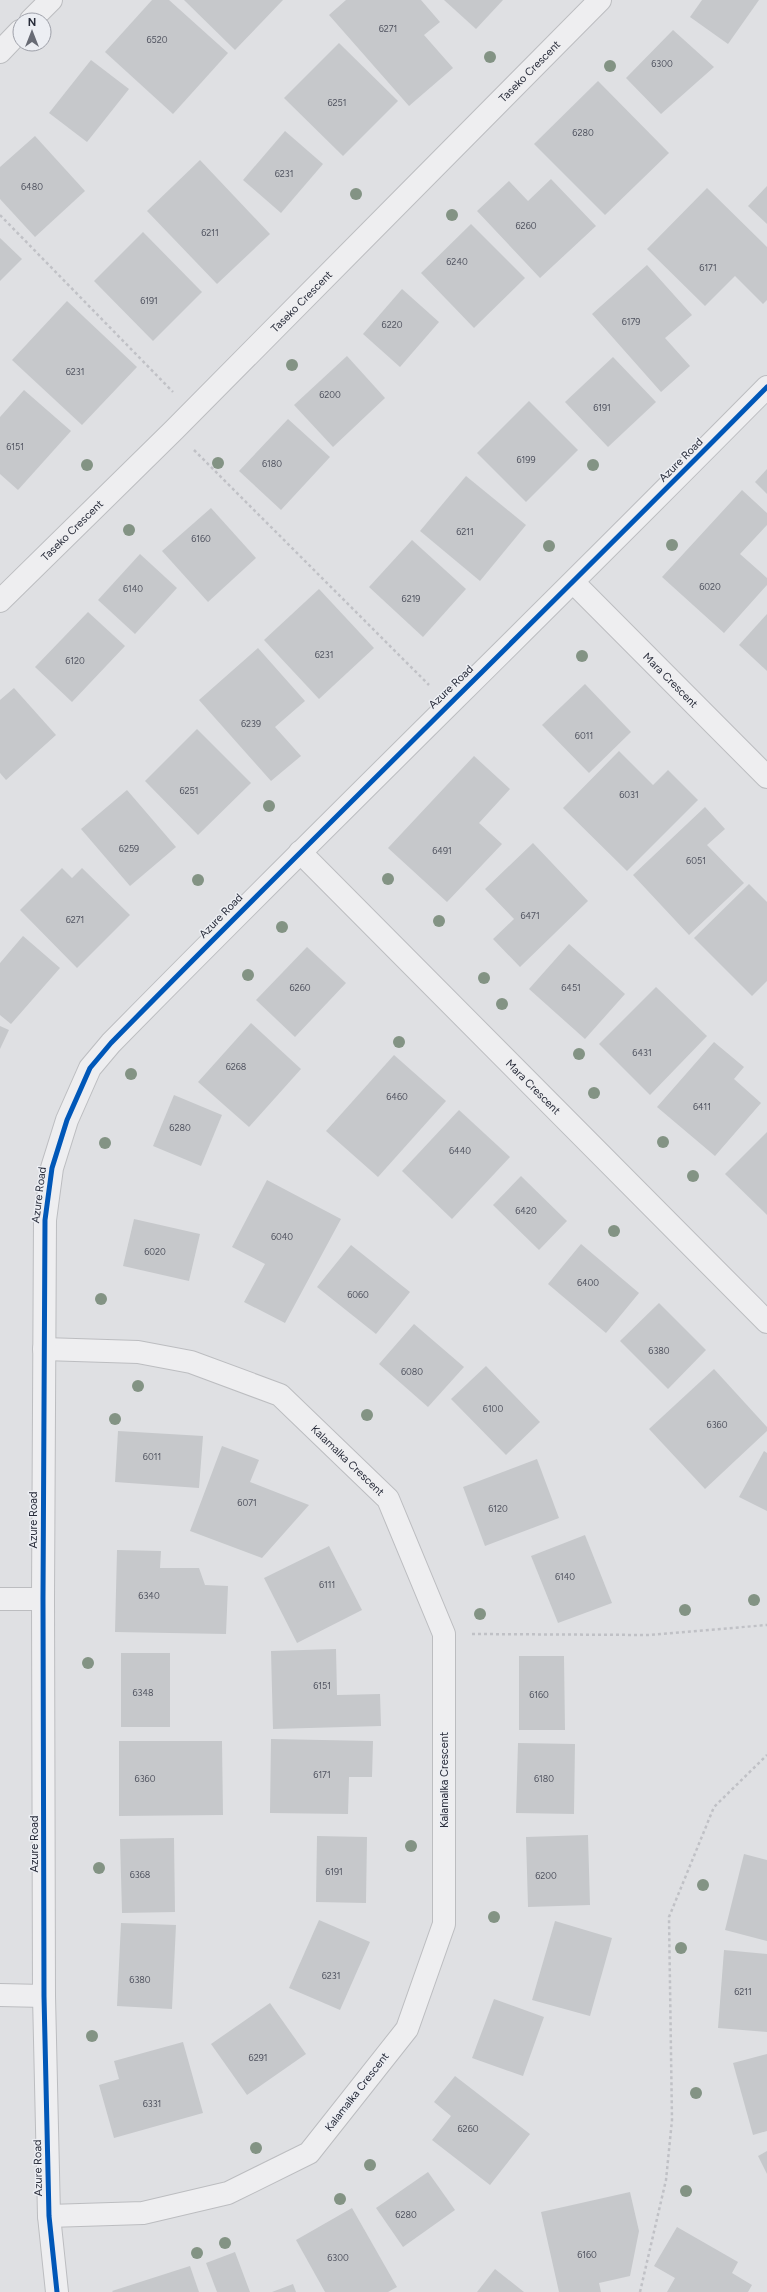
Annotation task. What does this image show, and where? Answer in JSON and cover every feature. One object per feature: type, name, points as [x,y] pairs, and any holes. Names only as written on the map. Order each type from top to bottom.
[{"type":"street","name":"Taseko Crescent","points":[[0,600],[174,430],[600,0]]},
{"type":"street","points":[[0,52],[12,40]]},
{"type":"street","name":"Azure Road","points":[[57,2292],[49,2216],[44,1996],[43,1599],[45,1220],[52,1168],[67,1120],[90,1068],[111,1042],[448,704],[574,583],[767,387]]},
{"type":"street","name":"Mara Crescent","points":[[574,583],[767,777]]},
{"type":"street","name":"Mara Crescent","points":[[300,852],[767,1322]]},
{"type":"street","name":"Kalamalka Crescent","points":[[44,1349],[138,1352],[191,1362],[280,1395],[388,1499],[444,1634],[444,1924],[407,2029],[309,2153],[228,2193],[143,2213],[49,2216]]},
{"type":"street","points":[[0,1599],[43,1599]]},
{"type":"street","points":[[0,1996],[44,1996]]},
{"type":"path","points":[[0,215],[192,411]]},
{"type":"path","points":[[174,430],[448,704]]},
{"type":"path","points":[[444,1634],[648,1635],[767,1625]]},
{"type":"path","points":[[640,2292],[666,2180],[672,2120],[669,1918],[714,1807],[767,1755]]},
{"type":"building","points":[[152,0],[169,0],[228,53],[173,114],[105,52]]},
{"type":"building","points":[[184,0],[283,0],[235,50]]},
{"type":"building","points":[[346,0],[421,0],[440,22],[424,35],[453,68],[409,106],[329,15]]},
{"type":"building","points":[[444,0],[503,0],[476,29]]},
{"type":"building","points":[[702,0],[759,0],[728,44],[690,17]]},
{"type":"building","points":[[673,30],[714,67],[661,114],[626,78]]},
{"type":"building","points":[[339,43],[398,101],[343,156],[284,98]]},
{"type":"building","points":[[91,60],[129,89],[87,142],[49,113]]},
{"type":"building","points":[[598,81],[669,153],[605,215],[534,144]]},
{"type":"building","points":[[285,131],[323,164],[281,213],[243,180]]},
{"type":"building","points":[[35,136],[85,191],[35,237],[0,199],[0,167]]},
{"type":"building","points":[[200,160],[270,234],[217,284],[147,211]]},
{"type":"building","points":[[551,179],[596,226],[540,278],[477,211],[509,181],[528,201]]},
{"type":"building","points":[[767,186],[767,224],[748,206]]},
{"type":"building","points":[[707,188],[767,247],[767,300],[763,304],[735,276],[705,306],[647,249]]},
{"type":"building","points":[[471,224],[525,278],[474,328],[421,273]]},
{"type":"building","points":[[143,232],[202,292],[153,341],[94,281]]},
{"type":"building","points":[[0,238],[22,259],[0,281]]},
{"type":"building","points":[[647,265],[692,315],[665,338],[690,366],[661,392],[592,314]]},
{"type":"building","points":[[402,289],[439,322],[400,367],[363,334]]},
{"type":"building","points":[[67,301],[137,367],[82,425],[12,360]]},
{"type":"building","points":[[347,356],[385,398],[333,447],[294,405]]},
{"type":"building","points":[[613,357],[656,402],[608,447],[565,402]]},
{"type":"building","points":[[24,390],[71,431],[18,490],[0,474],[0,417]]},
{"type":"building","points":[[529,401],[578,450],[526,502],[477,453]]},
{"type":"building","points":[[288,419],[330,457],[281,510],[239,471]]},
{"type":"building","points":[[767,469],[767,494],[755,482]]},
{"type":"building","points":[[466,476],[526,525],[480,581],[420,531]]},
{"type":"building","points":[[742,490],[767,513],[767,525],[740,554],[767,578],[767,585],[724,633],[662,577]]},
{"type":"building","points":[[211,508],[256,558],[208,602],[162,551]]},
{"type":"building","points":[[412,540],[466,589],[423,637],[369,587]]},
{"type":"building","points":[[140,554],[177,588],[135,634],[98,600]]},
{"type":"building","points":[[319,589],[374,648],[319,699],[264,640]]},
{"type":"building","points":[[88,612],[125,646],[72,702],[35,667]]},
{"type":"building","points":[[767,614],[767,671],[739,645]]},
{"type":"building","points":[[258,648],[305,701],[275,727],[301,756],[271,781],[199,700]]},
{"type":"building","points":[[585,684],[631,732],[589,773],[542,725]]},
{"type":"building","points":[[14,688],[56,735],[6,780],[0,773],[0,700]]},
{"type":"building","points":[[197,729],[251,783],[198,835],[145,781]]},
{"type":"building","points":[[619,751],[653,785],[668,770],[698,800],[627,871],[563,808]]},
{"type":"building","points":[[474,756],[510,789],[479,823],[502,844],[447,902],[388,848]]},
{"type":"building","points":[[127,790],[176,847],[130,886],[81,829]]},
{"type":"building","points":[[705,807],[725,829],[707,845],[744,883],[689,935],[633,875]]},
{"type":"building","points":[[533,843],[588,901],[520,967],[493,939],[514,919],[485,889]]},
{"type":"building","points":[[62,868],[72,878],[82,868],[130,915],[77,968],[20,910]]},
{"type":"building","points":[[749,884],[767,902],[767,981],[752,996],[694,938]]},
{"type":"building","points":[[23,936],[60,968],[11,1024],[0,1015],[0,963]]},
{"type":"building","points":[[569,944],[625,994],[585,1039],[529,989]]},
{"type":"building","points":[[307,947],[346,983],[295,1037],[256,1000]]},
{"type":"building","points":[[656,987],[707,1036],[650,1095],[599,1044]]},
{"type":"building","points":[[251,1023],[301,1069],[249,1127],[198,1082]]},
{"type":"building","points":[[0,1026],[9,1030],[0,1049]]},
{"type":"building","points":[[714,1042],[744,1067],[734,1079],[761,1103],[715,1156],[657,1107]]},
{"type":"building","points":[[394,1055],[446,1101],[378,1177],[326,1131]]},
{"type":"building","points":[[174,1095],[222,1115],[201,1166],[153,1146]]},
{"type":"building","points":[[459,1110],[510,1157],[452,1219],[402,1171]]},
{"type":"building","points":[[767,1132],[767,1215],[725,1174]]},
{"type":"building","points":[[521,1176],[567,1221],[539,1250],[493,1205]]},
{"type":"building","points":[[267,1180],[341,1219],[285,1323],[244,1302],[265,1264],[232,1247]]},
{"type":"building","points":[[134,1219],[200,1234],[189,1281],[123,1266]]},
{"type":"building","points":[[581,1244],[639,1293],[606,1333],[548,1284]]},
{"type":"building","points":[[351,1245],[410,1292],[376,1334],[317,1287]]},
{"type":"building","points":[[659,1303],[706,1350],[668,1389],[620,1341]]},
{"type":"building","points":[[414,1324],[464,1367],[428,1407],[379,1364]]},
{"type":"building","points":[[486,1366],[540,1422],[506,1455],[451,1399]]},
{"type":"building","points":[[714,1369],[767,1427],[767,1431],[705,1489],[649,1429]]},
{"type":"building","points":[[118,1431],[203,1436],[199,1488],[115,1482]]},
{"type":"building","points":[[222,1446],[259,1460],[250,1482],[309,1505],[262,1558],[190,1531]]},
{"type":"building","points":[[764,1451],[767,1453],[767,1511],[739,1497]]},
{"type":"building","points":[[537,1459],[559,1518],[485,1546],[463,1487]]},
{"type":"building","points":[[585,1535],[612,1603],[558,1623],[531,1556]]},
{"type":"building","points":[[329,1546],[362,1610],[297,1643],[264,1578]]},
{"type":"building","points":[[117,1550],[161,1551],[160,1568],[199,1568],[205,1585],[228,1586],[226,1634],[115,1632]]},
{"type":"building","points":[[336,1649],[337,1695],[380,1694],[381,1726],[273,1729],[271,1651]]},
{"type":"building","points":[[121,1653],[170,1653],[170,1727],[121,1727]]},
{"type":"building","points":[[519,1656],[564,1656],[565,1730],[519,1730]]},
{"type":"building","points":[[271,1739],[373,1741],[372,1777],[349,1777],[348,1814],[270,1813]]},
{"type":"building","points":[[119,1741],[222,1741],[223,1815],[119,1816]]},
{"type":"building","points":[[518,1743],[575,1744],[574,1814],[516,1813]]},
{"type":"building","points":[[588,1835],[590,1905],[528,1907],[526,1837]]},
{"type":"building","points":[[317,1836],[367,1837],[366,1903],[316,1902]]},
{"type":"building","points":[[174,1838],[175,1912],[122,1913],[120,1839]]},
{"type":"building","points":[[744,1854],[767,1860],[767,1941],[725,1930]]},
{"type":"building","points":[[319,1920],[370,1942],[340,2010],[289,1988]]},
{"type":"building","points":[[555,1921],[612,1938],[590,2016],[532,2000]]},
{"type":"building","points":[[121,1923],[176,1925],[172,2009],[117,2006]]},
{"type":"building","points":[[724,1950],[767,1954],[767,2032],[718,2028]]},
{"type":"building","points":[[494,1999],[544,2017],[523,2076],[472,2058]]},
{"type":"building","points":[[270,2003],[306,2054],[247,2095],[211,2044]]},
{"type":"building","points":[[183,2042],[203,2113],[114,2138],[99,2085],[119,2079],[114,2061]]},
{"type":"building","points":[[767,2054],[767,2131],[753,2135],[733,2063]]},
{"type":"building","points":[[455,2076],[530,2134],[490,2185],[432,2140],[451,2116],[434,2102]]},
{"type":"building","points":[[767,2151],[767,2174],[758,2156]]},
{"type":"building","points":[[428,2172],[455,2210],[403,2247],[376,2208]]},
{"type":"building","points":[[630,2192],[639,2231],[630,2276],[599,2283],[601,2292],[559,2292],[541,2212]]},
{"type":"building","points":[[352,2208],[397,2287],[388,2292],[325,2292],[296,2240]]},
{"type":"building","points":[[677,2227],[738,2262],[732,2273],[752,2285],[748,2292],[667,2292],[675,2278],[654,2266]]},
{"type":"building","points":[[235,2252],[250,2292],[217,2292],[206,2263]]},
{"type":"building","points":[[190,2266],[199,2292],[112,2291]]},
{"type":"building","points":[[495,2269],[524,2292],[477,2292]]},
{"type":"building","points":[[293,2284],[296,2292],[272,2292]]},
{"type":"cycle path","points":[[57,2292],[49,2216],[44,1996],[43,1599],[45,1220],[52,1168],[67,1120],[90,1068],[111,1043],[767,387]]}]
